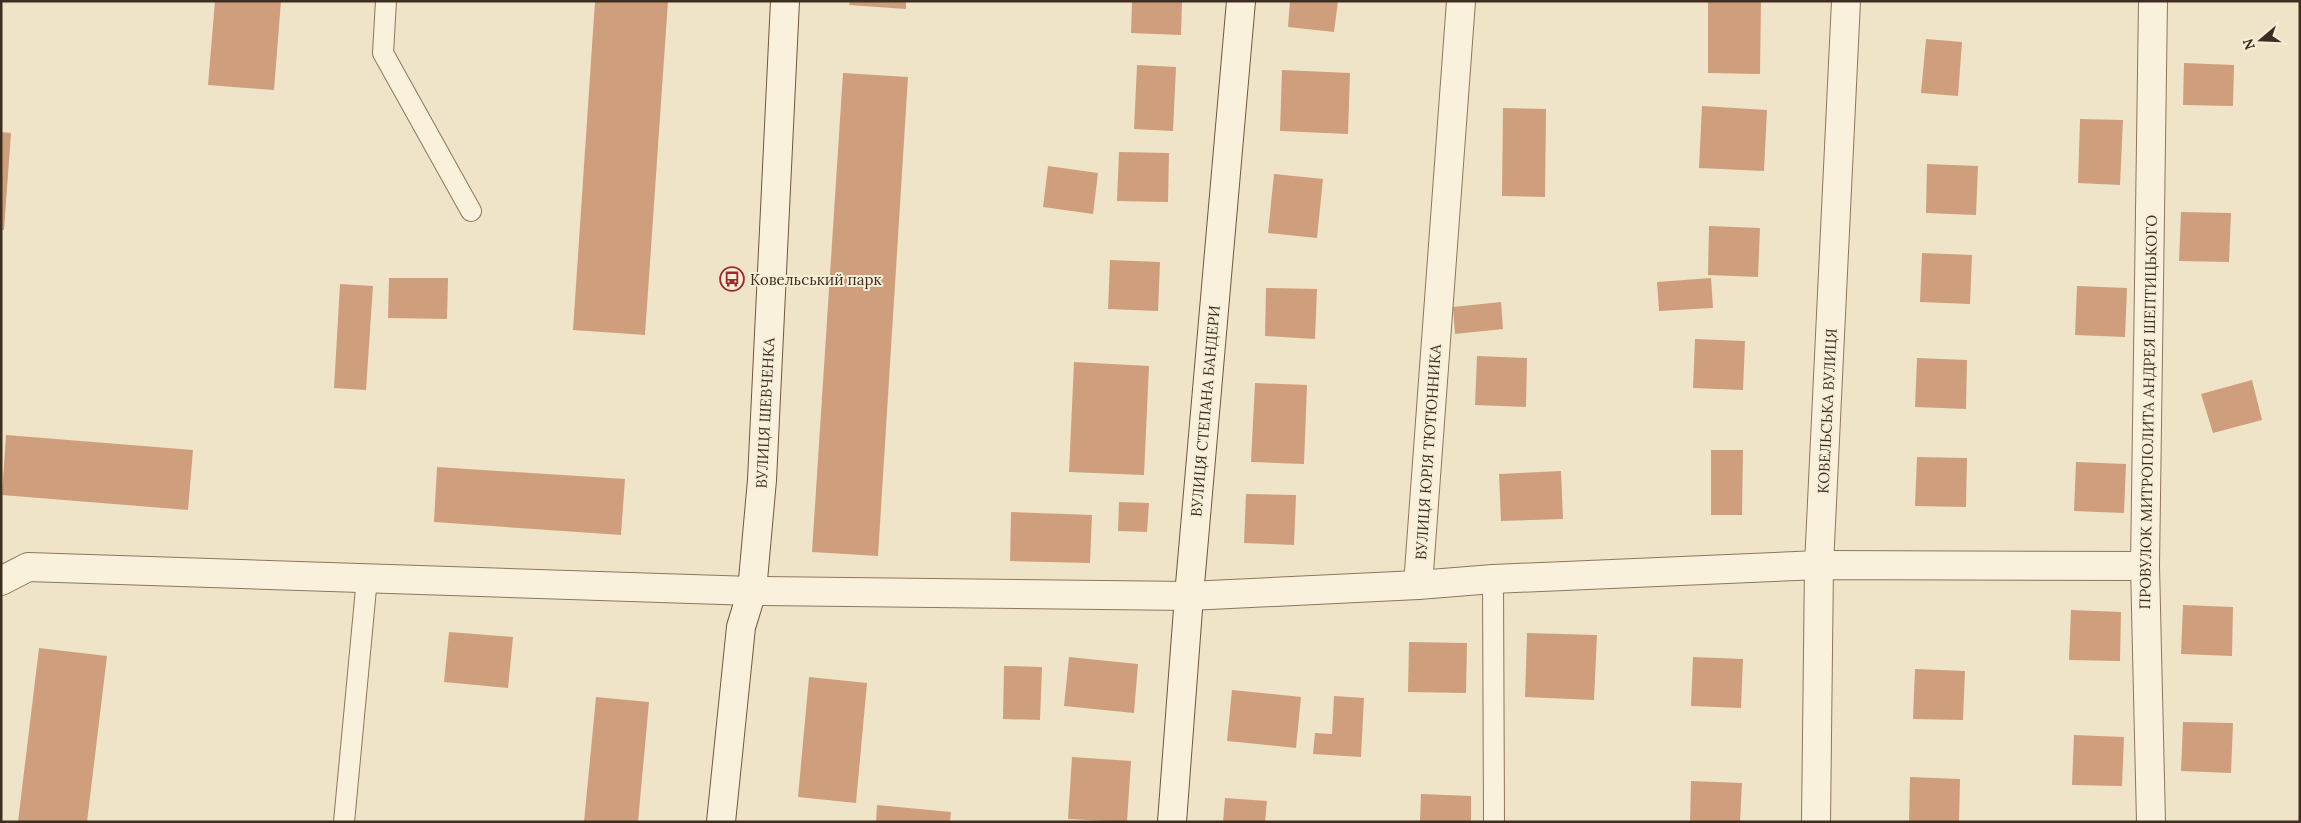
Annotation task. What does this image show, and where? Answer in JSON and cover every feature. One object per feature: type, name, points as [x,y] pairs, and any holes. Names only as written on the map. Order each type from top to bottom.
[{"type":"street","name":"ВУЛИЦЯ ШЕВЧЕНКА","points":[[721,822],[741,627],[752,591],[762,480],[785,1]]},
{"type":"street","name":"ВУЛИЦЯ СТЕПАНА БАНДЕРИ","points":[[1172,822],[1189,596],[1241,1]]},
{"type":"street","name":"ВУЛИЦЯ ЮРІЯ ТЮТЮННИКА","points":[[1418,585],[1461,1]]},
{"type":"street","name":"КОВЕЛЬСЬКА ВУЛИЦЯ","points":[[1816,822],[1819,565],[1846,1]]},
{"type":"street","name":"ПРОВУЛОК МИТРОПОЛИТА АНДРЕЯ ШЕПТИЦЬКОГО","points":[[2151,822],[2145,566],[2154,1]]},
{"type":"street","points":[[1,581],[28,567],[752,591],[1189,596],[1418,585],[1493,579],[1819,565],[2145,566]]},
{"type":"lane","points":[[386,1],[383,53],[471,211]]},
{"type":"lane","points":[[344,822],[367,578]]},
{"type":"lane","points":[[1493,579],[1494,822]]},
{"type":"building","points":[[215,1],[281,1],[274,90],[208,85]]},
{"type":"building","points":[[595,1],[668,1],[645,335],[573,330]]},
{"type":"building","points":[[850,1],[906,1],[906,9],[849,5]]},
{"type":"building","points":[[1132,1],[1182,1],[1181,35],[1131,33]]},
{"type":"building","points":[[1290,1],[1338,1],[1334,32],[1288,27]]},
{"type":"building","points":[[1708,1],[1761,1],[1760,74],[1708,73]]},
{"type":"building","points":[[1926,39],[1962,42],[1958,96],[1921,93]]},
{"type":"building","points":[[2184,63],[2234,65],[2233,106],[2183,105]]},
{"type":"building","points":[[1137,65],[1176,67],[1173,131],[1134,129]]},
{"type":"building","points":[[1282,70],[1350,73],[1348,134],[1280,131]]},
{"type":"building","points":[[843,73],[908,77],[878,556],[812,552]]},
{"type":"building","points":[[1702,106],[1767,110],[1764,171],[1699,168]]},
{"type":"building","points":[[1503,108],[1546,109],[1545,197],[1502,196]]},
{"type":"building","points":[[2080,119],[2123,120],[2120,185],[2078,183]]},
{"type":"building","points":[[1,132],[11,133],[4,230],[1,230]]},
{"type":"building","points":[[1119,152],[1169,153],[1168,202],[1117,201]]},
{"type":"building","points":[[1927,164],[1978,166],[1976,215],[1926,213]]},
{"type":"building","points":[[1048,166],[1098,173],[1093,214],[1043,207]]},
{"type":"building","points":[[1274,174],[1323,179],[1317,238],[1268,233]]},
{"type":"building","points":[[2181,212],[2231,213],[2229,262],[2179,261]]},
{"type":"building","points":[[1709,226],[1760,228],[1758,277],[1708,275]]},
{"type":"building","points":[[1922,253],[1972,255],[1970,304],[1920,302]]},
{"type":"building","points":[[1110,260],[1160,262],[1158,311],[1108,309]]},
{"type":"building","points":[[389,278],[448,278],[447,319],[388,318]]},
{"type":"building","points":[[1711,278],[1713,308],[1659,311],[1657,282]]},
{"type":"building","points":[[340,284],[373,286],[366,390],[334,388]]},
{"type":"building","points":[[2077,286],[2127,288],[2125,337],[2075,335]]},
{"type":"building","points":[[1266,288],[1317,289],[1315,339],[1265,336]]},
{"type":"building","points":[[1501,302],[1503,329],[1455,334],[1453,307]]},
{"type":"building","points":[[1695,339],[1745,341],[1743,390],[1693,388]]},
{"type":"building","points":[[1477,356],[1527,358],[1526,407],[1475,405]]},
{"type":"building","points":[[1917,358],[1967,360],[1966,409],[1915,407]]},
{"type":"building","points":[[1074,362],[1149,366],[1144,475],[1069,472]]},
{"type":"building","points":[[2252,380],[2262,420],[2213,433],[2201,394]]},
{"type":"building","points":[[1255,383],[1307,385],[1304,464],[1251,462]]},
{"type":"building","points":[[6,435],[193,450],[188,510],[2,495]]},
{"type":"building","points":[[1711,450],[1743,450],[1742,515],[1711,515]]},
{"type":"building","points":[[1917,457],[1967,458],[1966,507],[1915,506]]},
{"type":"building","points":[[2076,462],[2126,464],[2124,513],[2074,511]]},
{"type":"building","points":[[437,467],[625,479],[621,535],[434,522]]},
{"type":"building","points":[[1561,471],[1563,519],[1501,521],[1499,474]]},
{"type":"building","points":[[1246,494],[1296,495],[1294,545],[1244,543]]},
{"type":"building","points":[[1119,502],[1149,503],[1147,532],[1118,531]]},
{"type":"building","points":[[1011,512],[1092,515],[1090,563],[1010,561]]},
{"type":"building","points":[[2183,605],[2233,607],[2232,656],[2181,654]]},
{"type":"building","points":[[2071,610],[2121,612],[2120,661],[2069,660]]},
{"type":"building","points":[[449,632],[513,637],[508,688],[444,682]]},
{"type":"building","points":[[1527,633],[1597,635],[1594,700],[1525,697]]},
{"type":"building","points":[[1409,642],[1467,643],[1466,693],[1408,692]]},
{"type":"building","points":[[39,648],[107,656],[87,822],[18,822]]},
{"type":"building","points":[[1069,657],[1138,664],[1134,713],[1064,706]]},
{"type":"building","points":[[1693,657],[1743,659],[1741,708],[1691,706]]},
{"type":"building","points":[[1004,666],[1042,667],[1040,720],[1003,719]]},
{"type":"building","points":[[1915,669],[1965,671],[1963,720],[1913,719]]},
{"type":"building","points":[[809,677],[867,683],[856,803],[798,797]]},
{"type":"building","points":[[1232,690],[1301,697],[1296,748],[1227,741]]},
{"type":"building","points":[[1334,696],[1364,698],[1361,757],[1313,754],[1315,733],[1332,734]]},
{"type":"building","points":[[596,697],[649,702],[638,822],[584,822]]},
{"type":"building","points":[[2183,722],[2233,723],[2231,773],[2181,771]]},
{"type":"building","points":[[2074,735],[2124,737],[2122,786],[2072,785]]},
{"type":"building","points":[[1072,757],[1131,761],[1127,822],[1068,819]]},
{"type":"building","points":[[1910,777],[1960,779],[1959,822],[1909,822]]},
{"type":"building","points":[[1691,781],[1742,783],[1740,822],[1690,822]]},
{"type":"building","points":[[1421,794],[1471,796],[1471,822],[1420,822]]},
{"type":"building","points":[[1225,798],[1267,801],[1265,822],[1223,822]]},
{"type":"building","points":[[877,805],[951,812],[950,822],[876,822]]},
{"type":"place","name":"Ковельський парк","points":[[732,279]]}]
